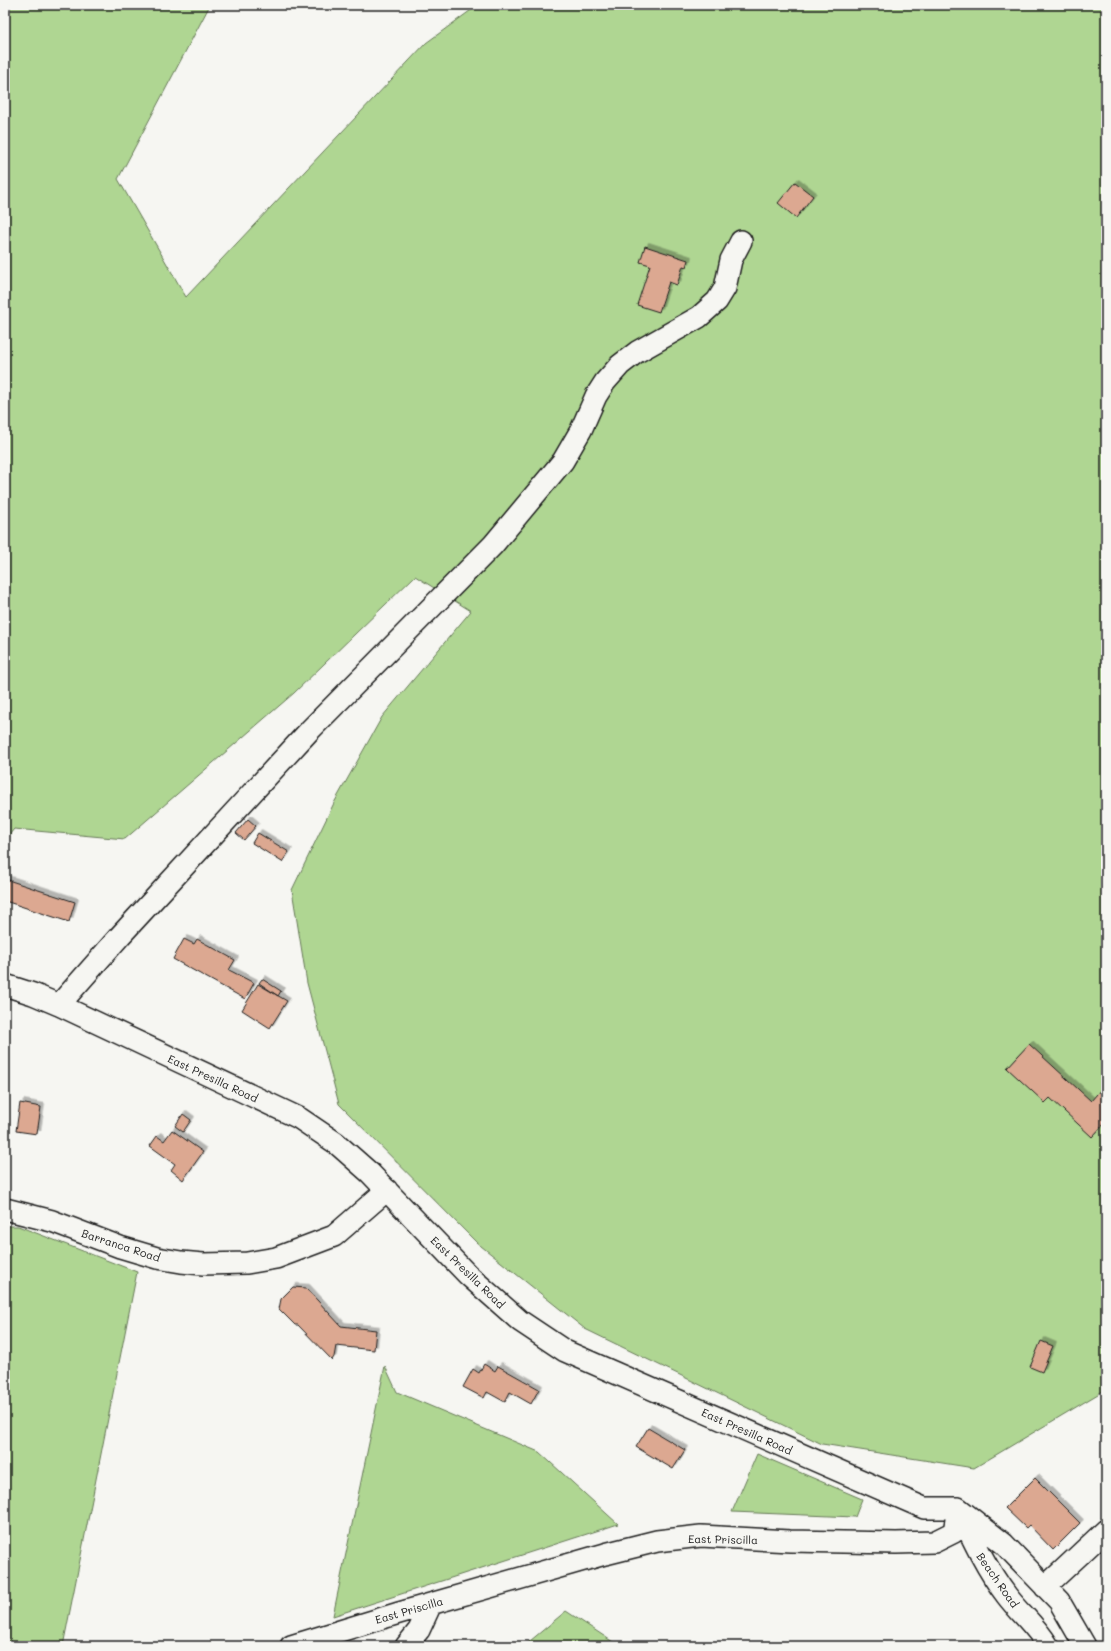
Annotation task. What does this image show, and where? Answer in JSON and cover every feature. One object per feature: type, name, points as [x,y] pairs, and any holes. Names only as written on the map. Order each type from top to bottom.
[{"type":"street","points":[[59,1004],[310,730],[493,545],[563,461],[581,430],[596,396],[605,382],[620,365],[637,352],[699,317],[717,301],[725,288],[731,260],[741,241]]},
{"type":"street","name":"East Presilla Road","points":[[5,985],[59,1004],[299,1118],[336,1143],[370,1172],[468,1275],[520,1321],[565,1351],[924,1508],[958,1508]]},
{"type":"street","name":"Barranca Road","points":[[5,1209],[52,1221],[120,1247],[157,1258],[203,1264],[247,1263],[276,1258],[334,1236],[387,1190]]},
{"type":"street","points":[[958,1508],[1004,1544],[1059,1601],[1085,1646]]},
{"type":"street","name":"East Priscilla","points":[[291,1646],[605,1554],[657,1541],[701,1536],[798,1541],[896,1543],[934,1542],[954,1532],[958,1508]]},
{"type":"street","name":"Beach Road","points":[[958,1508],[982,1558],[1007,1596],[1043,1637],[1048,1646]]},
{"type":"street","points":[[1045,1587],[1106,1530]]},
{"type":"street","points":[[406,1646],[418,1630],[431,1604]]},
{"type":"green space","points":[[5,5],[210,5],[118,179],[186,297],[426,43],[478,5],[1106,5],[1106,1393],[1103,1391],[974,1468],[822,1444],[585,1329],[476,1242],[339,1104],[307,983],[292,890],[334,803],[382,717],[471,611],[415,576],[294,693],[125,839],[14,829],[5,840]]},
{"type":"green space","points":[[5,1226],[18,1226],[137,1272],[63,1646],[5,1646]]},
{"type":"green space","points":[[385,1366],[397,1392],[539,1452],[618,1524],[333,1616]]},
{"type":"green space","points":[[757,1454],[862,1499],[855,1517],[732,1512]]},
{"type":"green space","points":[[566,1611],[619,1646],[524,1646]]},
{"type":"building","points":[[795,182],[813,196],[796,218],[778,203]]},
{"type":"building","points":[[645,246],[688,260],[686,267],[683,266],[677,285],[669,282],[659,312],[637,305],[650,265],[640,262]]},
{"type":"building","points":[[248,819],[256,826],[244,840],[236,833]]},
{"type":"building","points":[[258,833],[289,852],[282,862],[252,843]]},
{"type":"building","points":[[5,879],[75,902],[69,922],[5,901]]},
{"type":"building","points":[[184,939],[194,944],[197,939],[235,960],[229,970],[254,983],[245,999],[173,959]]},
{"type":"building","points":[[262,979],[281,991],[278,996],[259,983]]},
{"type":"building","points":[[258,984],[287,1001],[270,1028],[242,1010]]},
{"type":"building","points":[[1029,1044],[1091,1101],[1103,1087],[1106,1090],[1106,1122],[1092,1137],[1050,1098],[1045,1103],[1007,1068]]},
{"type":"building","points":[[20,1103],[41,1107],[37,1134],[16,1131]]},
{"type":"building","points":[[183,1114],[191,1120],[183,1132],[175,1126]]},
{"type":"building","points":[[172,1130],[203,1152],[183,1180],[171,1170],[175,1164],[150,1146],[157,1136],[164,1141]]},
{"type":"building","points":[[293,1287],[306,1288],[341,1326],[376,1330],[374,1350],[336,1346],[332,1360],[298,1325],[295,1325],[279,1309],[281,1299]]},
{"type":"building","points":[[1041,1341],[1053,1346],[1042,1372],[1030,1367]]},
{"type":"building","points":[[484,1364],[495,1371],[498,1366],[539,1389],[531,1404],[510,1392],[505,1402],[487,1392],[484,1398],[463,1387],[473,1369],[479,1373]]},
{"type":"building","points":[[648,1428],[685,1450],[673,1469],[636,1447]]},
{"type":"building","points":[[1035,1478],[1080,1523],[1053,1550],[1029,1525],[1026,1528],[1005,1508]]}]
